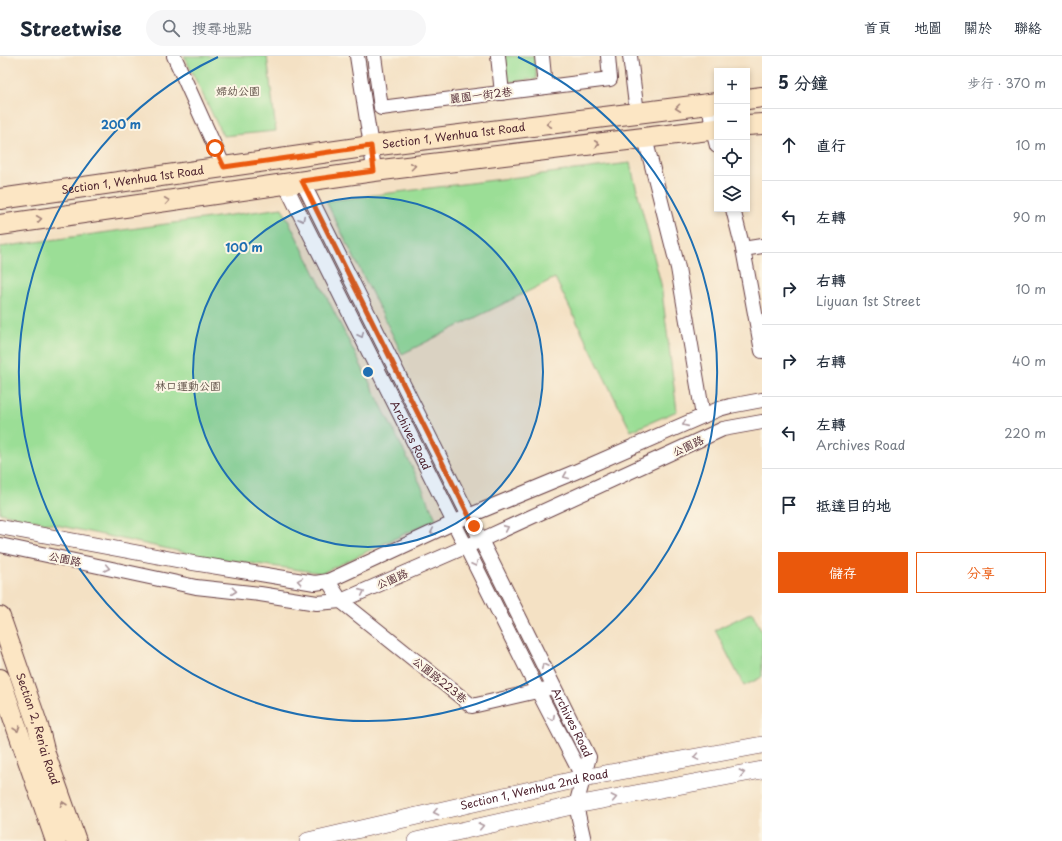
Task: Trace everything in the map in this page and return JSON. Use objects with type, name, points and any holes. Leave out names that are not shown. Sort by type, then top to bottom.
[{"type":"main road","points":[[750,99],[762,97]]},
{"type":"main road","name":"Section 1, Wenhua 1st Road","points":[[0,198],[371,146],[713,103]]},
{"type":"main road","points":[[750,126],[762,124]]},
{"type":"main road","points":[[0,225],[374,171],[645,138],[714,135]]},
{"type":"main road","name":"Section 2, Ren'ai Road","points":[[0,617],[76,841]]},
{"type":"main road","name":"Section 2, Ren'ai Road","points":[[0,679],[56,841]]},
{"type":"street","points":[[174,56],[224,167]]},
{"type":"street","points":[[357,56],[374,171]]},
{"type":"street","name":"麗園一街2巷","points":[[374,56],[381,108],[610,79],[608,56]]},
{"type":"street","points":[[498,56],[502,93]]},
{"type":"street","points":[[542,56],[545,87]]},
{"type":"street","points":[[630,56],[637,113]]},
{"type":"street","points":[[713,103],[714,114]]},
{"type":"street","points":[[645,138],[678,268],[703,416]]},
{"type":"street","name":"Archives Road","points":[[294,183],[469,515],[589,757],[583,778]]},
{"type":"street","name":"Archives Road","points":[[294,183],[454,522],[583,778]]},
{"type":"street","points":[[734,212],[743,249],[761,345]]},
{"type":"street","points":[[743,249],[762,246]]},
{"type":"street","name":"公園路","points":[[0,527],[197,564],[315,583],[328,581],[469,515],[575,472],[719,409],[762,400]]},
{"type":"street","points":[[719,409],[723,429]]},
{"type":"street","name":"公園路","points":[[0,545],[196,587],[260,594],[317,603],[341,601],[481,540],[723,429],[762,422]]},
{"type":"street","points":[[29,551],[32,533]]},
{"type":"street","points":[[196,587],[197,564]]},
{"type":"street","points":[[328,581],[341,601]]},
{"type":"street","name":"公園路223巷","points":[[341,601],[472,706],[554,686]]},
{"type":"street","name":"Section 1, Wenhua 2nd Road","points":[[308,841],[583,778],[762,745]]},
{"type":"street","points":[[416,841],[576,805],[762,770]]},
{"type":"street","points":[[583,778],[576,805],[584,841]]},
{"type":"green space","name":"婦幼公園","points":[[184,56],[267,56],[276,131],[223,136]]},
{"type":"green space","points":[[503,56],[534,56],[537,79],[506,82]]},
{"type":"green space","points":[[630,163],[661,284],[677,411],[631,431],[555,278],[402,354],[326,201]]},
{"type":"green space","name":"林口運動公園","points":[[282,208],[420,483],[436,519],[322,573],[206,557],[0,513],[0,247]]},
{"type":"green space","points":[[752,612],[762,632],[762,677],[744,686],[715,630]]},
{"type":"route","points":[[215,148],[224,167],[371,146],[374,171],[302,181],[474,526]]}]
